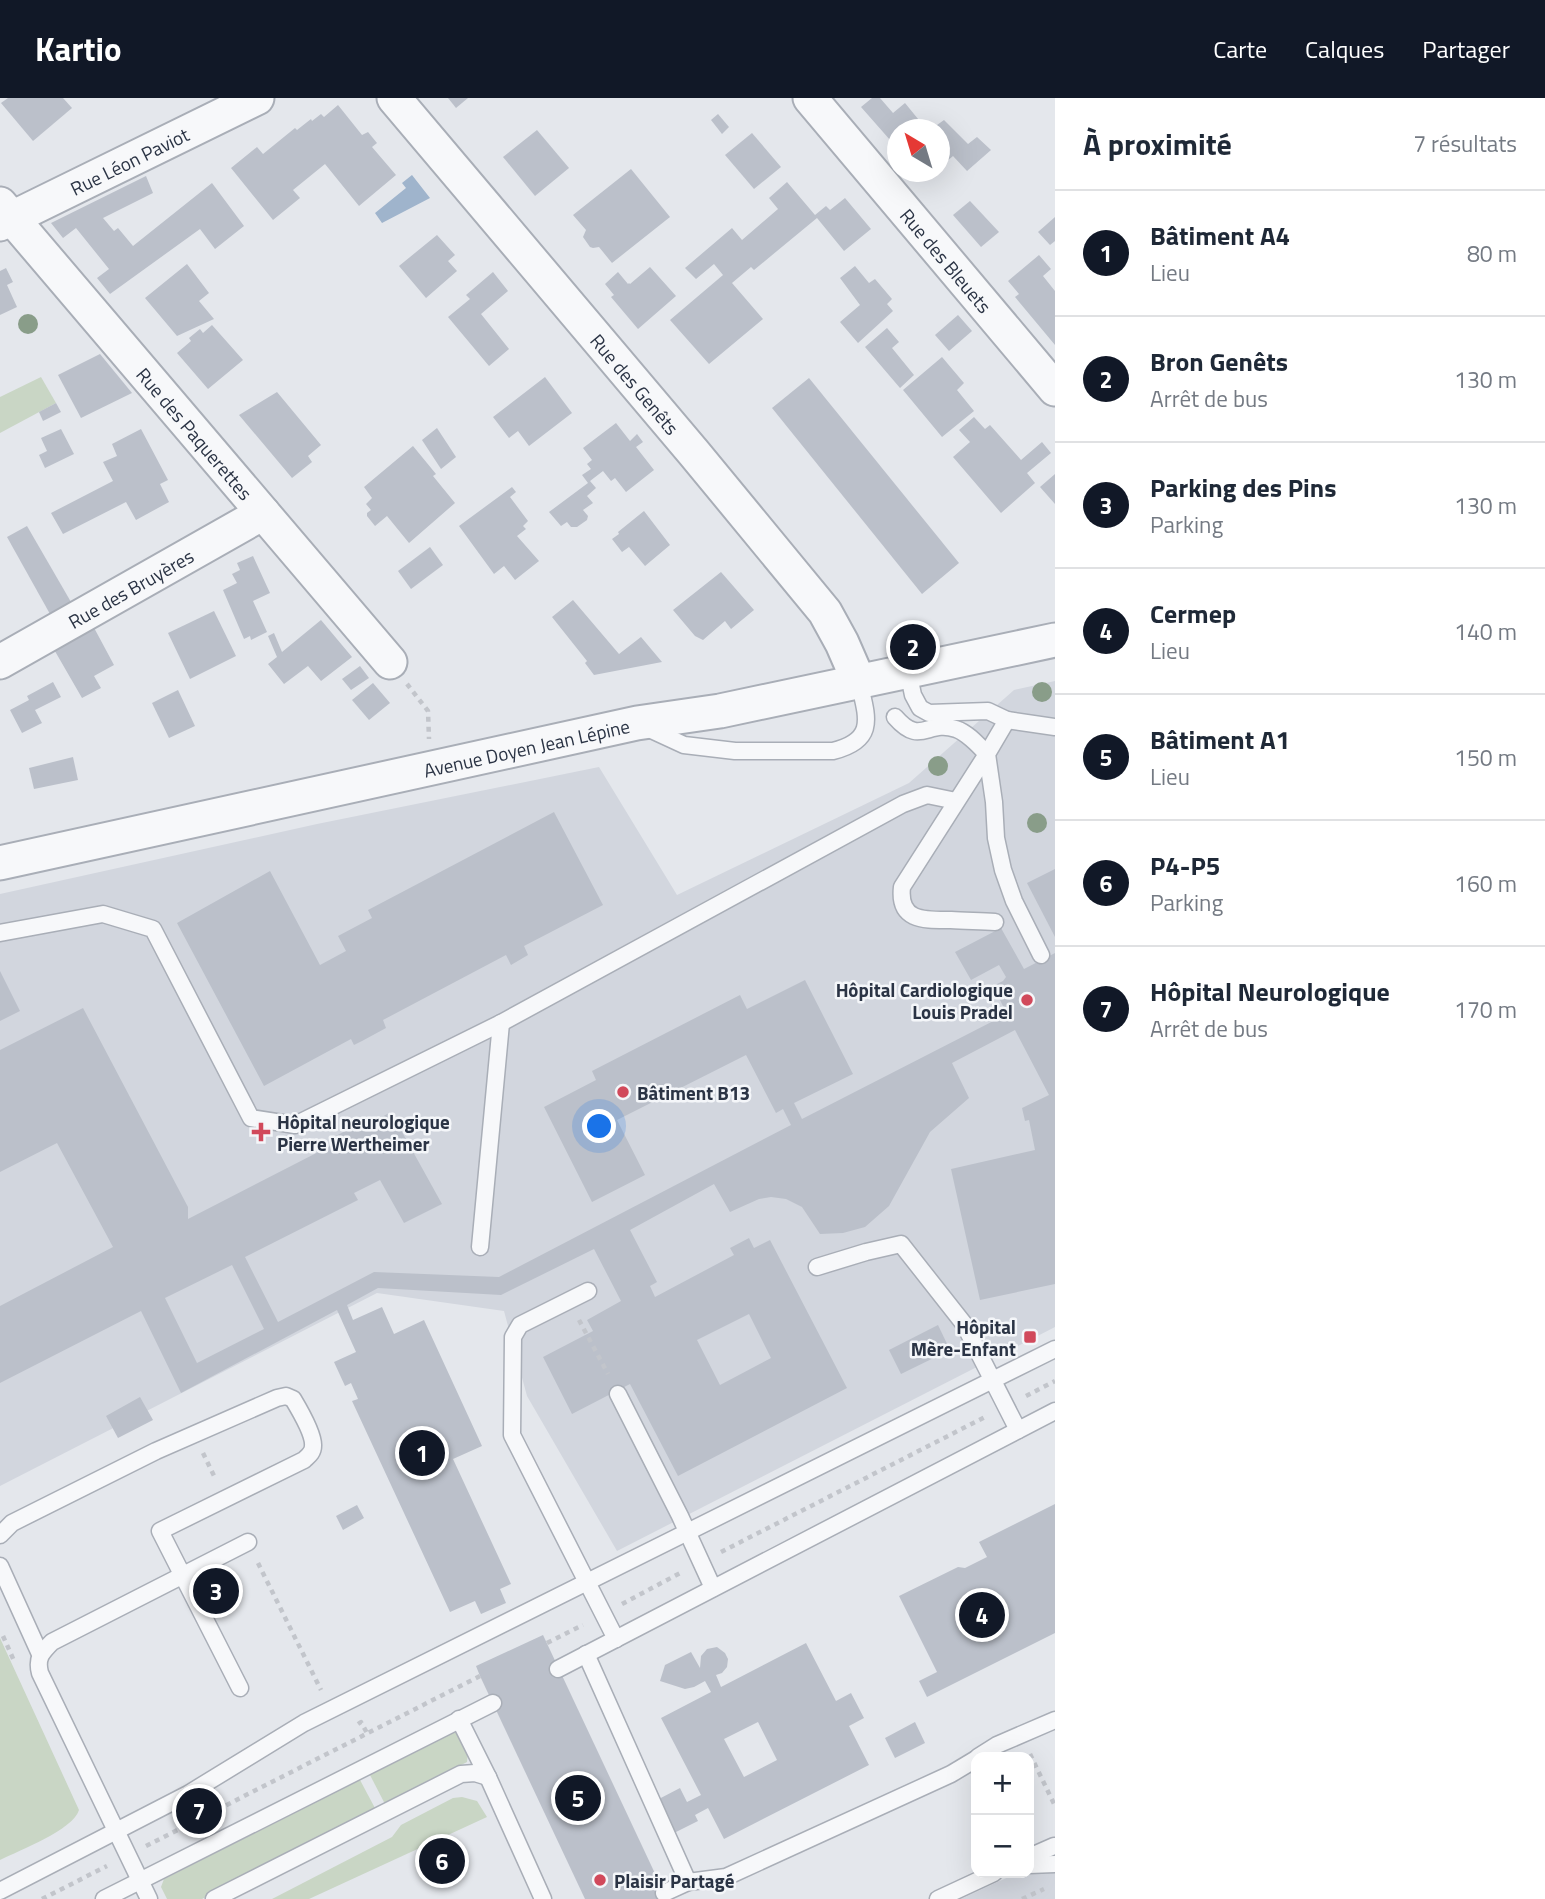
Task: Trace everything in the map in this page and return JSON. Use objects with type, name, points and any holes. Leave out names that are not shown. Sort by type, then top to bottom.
[{"type":"street","name":"Rue Léon Paviot","points":[[4,215],[257,98]]},
{"type":"street","name":"Rue des Genêts","points":[[394,98],[825,612],[859,682]]},
{"type":"street","name":"Rue des Bleuets","points":[[810,98],[1055,389]]},
{"type":"street","name":"Rue des Paquerettes","points":[[4,215],[390,662]]},
{"type":"street","name":"Rue des Bruyères","points":[[0,662],[263,513]]},
{"type":"street","name":"Avenue Doyen Jean Lépine","points":[[0,863],[637,723],[720,711],[1055,640]]},
{"type":"lane","points":[[908,671],[913,695],[920,708],[929,713],[988,711],[1007,720],[1055,727]]},
{"type":"lane","points":[[637,723],[684,744],[736,751],[833,751],[844,748],[861,737],[867,720],[859,682]]},
{"type":"lane","points":[[895,717],[913,732],[943,726],[957,729],[987,754],[996,838],[1003,870],[1014,901],[1041,955]]},
{"type":"lane","points":[[995,922],[916,918],[903,905],[901,896],[902,887],[1007,720]]},
{"type":"lane","points":[[0,933],[103,914],[153,929],[251,1118],[295,1125],[501,1023],[903,804],[927,795],[956,801]]},
{"type":"lane","points":[[480,1247],[501,1023]]},
{"type":"lane","points":[[817,1267],[901,1244],[964,1324],[1018,1430]]},
{"type":"lane","points":[[588,1291],[515,1330],[512,1435],[616,1639]]},
{"type":"lane","points":[[0,1891],[188,1794],[304,1723],[1055,1349]]},
{"type":"lane","points":[[618,1394],[713,1588]]},
{"type":"lane","points":[[0,1535],[12,1524],[180,1440],[277,1398],[286,1396],[293,1399],[312,1438],[311,1453],[304,1460],[160,1531],[240,1688]]},
{"type":"lane","points":[[558,1669],[1055,1411]]},
{"type":"lane","points":[[149,1899],[40,1672],[40,1654],[51,1642],[248,1542]]},
{"type":"lane","points":[[0,1566],[40,1654]]},
{"type":"lane","points":[[586,1654],[688,1882]]},
{"type":"lane","points":[[104,1899],[493,1703]]},
{"type":"lane","points":[[459,1719],[543,1899]]},
{"type":"lane","points":[[987,1752],[1055,1720]]},
{"type":"lane","points":[[664,1893],[688,1882],[726,1877],[951,1774],[971,1762]]},
{"type":"lane","points":[[214,1899],[461,1774],[475,1773],[488,1777]]},
{"type":"lane","points":[[1034,1855],[1054,1846]]},
{"type":"lane","points":[[1034,1865],[1055,1864]]},
{"type":"lane","points":[[938,1899],[984,1878]]},
{"type":"path","points":[[428,711],[430,749]]},
{"type":"path","points":[[569,1300],[618,1394]]},
{"type":"path","points":[[547,1643],[1055,1381]]},
{"type":"path","points":[[42,1899],[480,1676]]},
{"type":"path","points":[[357,1725],[362,1722],[367,1733]]},
{"type":"path","points":[[1021,1735],[1055,1806]]},
{"type":"path","points":[[1022,1899],[1055,1884]]},
{"type":"shaded area","points":[[1055,681],[1055,1327],[617,1551],[527,1396],[504,1311],[377,1293],[0,1486],[0,894],[317,824],[599,767],[677,895],[909,783],[1014,690]]},
{"type":"shaded area","points":[[1055,1855],[1055,1899],[961,1899],[1006,1878],[1034,1878],[1034,1865]]},
{"type":"green space","points":[[41,377],[56,403],[0,433],[0,397]]},
{"type":"green space","points":[[0,1638],[79,1810],[67,1825],[57,1832],[0,1860]]},
{"type":"green space","points":[[451,1732],[457,1733],[468,1752],[467,1762],[385,1804],[370,1775]]},
{"type":"green space","points":[[360,1780],[376,1810],[202,1899],[167,1899],[161,1887],[164,1879]]},
{"type":"green space","points":[[462,1797],[477,1801],[487,1817],[309,1899],[272,1899],[392,1837],[401,1825],[453,1798]]},
{"type":"water","points":[[412,175],[430,198],[382,223],[375,213],[406,188],[402,183]]},
{"type":"building","points":[[8,98],[63,98],[72,108],[33,141],[1,103]]},
{"type":"building","points":[[448,98],[468,98],[456,108]]},
{"type":"building","points":[[872,98],[880,98],[893,113],[905,103],[918,119],[887,119],[887,137],[861,107]]},
{"type":"building","points":[[338,105],[362,135],[368,132],[377,143],[372,147],[396,175],[359,206],[325,164],[293,190],[300,198],[273,220],[231,168],[257,147],[263,154],[295,128],[297,130],[321,114],[324,117]]},
{"type":"building","points":[[718,114],[729,127],[722,134],[711,120]]},
{"type":"building","points":[[950,126],[968,144],[977,137],[991,150],[967,171],[953,156],[950,159]]},
{"type":"building","points":[[537,130],[569,168],[535,196],[503,157]]},
{"type":"building","points":[[752,133],[781,167],[754,189],[725,155]]},
{"type":"building","points":[[631,169],[670,217],[612,263],[599,247],[590,247],[583,237],[586,230],[573,215]]},
{"type":"building","points":[[146,176],[153,193],[103,218],[114,231],[118,228],[133,246],[212,183],[244,226],[215,249],[200,229],[110,294],[97,278],[109,269],[76,228],[63,238],[51,223]]},
{"type":"building","points":[[787,182],[815,215],[826,206],[830,210],[845,198],[871,229],[844,251],[817,218],[754,270],[751,267],[732,283],[763,319],[709,364],[670,320],[723,275],[714,264],[696,279],[685,268],[732,228],[742,240],[778,209],[769,198]]},
{"type":"building","points":[[970,201],[999,232],[981,247],[953,215]]},
{"type":"building","points":[[1055,217],[1055,241],[1050,245],[1038,232]]},
{"type":"building","points":[[437,235],[455,255],[448,261],[457,271],[426,298],[399,266]]},
{"type":"building","points":[[1039,255],[1051,269],[1043,276],[1055,291],[1055,345],[1015,297],[1019,294],[1008,281]]},
{"type":"building","points":[[187,264],[209,293],[199,301],[214,319],[177,336],[145,298]]},
{"type":"building","points":[[855,266],[869,283],[875,279],[892,299],[887,304],[893,311],[858,343],[840,322],[860,305],[840,278]]},
{"type":"building","points":[[650,267],[676,296],[638,329],[611,297],[614,295],[605,284],[618,272],[630,284]]},
{"type":"building","points":[[6,268],[13,282],[7,285],[17,307],[0,315],[0,271]]},
{"type":"building","points":[[493,272],[508,291],[481,314],[509,349],[489,366],[448,317],[470,299],[466,295]]},
{"type":"building","points":[[958,315],[972,331],[949,351],[935,335]]},
{"type":"building","points":[[212,325],[243,360],[208,389],[177,353],[200,329],[203,333]]},
{"type":"building","points":[[887,328],[899,342],[892,348],[914,375],[900,388],[865,347]]},
{"type":"building","points":[[100,354],[132,393],[81,418],[58,375]]},
{"type":"building","points":[[942,357],[964,383],[957,390],[974,411],[942,437],[903,390]]},
{"type":"building","points":[[545,377],[572,413],[529,446],[518,431],[509,438],[493,417]]},
{"type":"building","points":[[809,378],[959,563],[922,594],[772,408]]},
{"type":"building","points":[[277,392],[321,445],[308,456],[312,462],[292,478],[239,415]]},
{"type":"building","points":[[56,403],[61,412],[43,421],[39,412]]},
{"type":"building","points":[[974,417],[985,429],[990,425],[1021,460],[1042,442],[1051,453],[1027,473],[1035,483],[1001,513],[953,457],[970,442],[959,430]]},
{"type":"building","points":[[616,423],[630,441],[637,434],[643,442],[636,447],[654,470],[626,492],[615,478],[611,481],[603,471],[590,481],[596,488],[587,496],[593,503],[583,510],[588,516],[587,520],[577,527],[571,527],[567,522],[561,526],[549,512],[588,483],[582,475],[591,469],[587,464],[592,460],[583,448]]},
{"type":"building","points":[[437,428],[456,457],[441,469],[422,440]]},
{"type":"building","points":[[61,429],[74,454],[45,468],[39,455],[47,451],[41,438]]},
{"type":"building","points":[[141,429],[168,480],[160,484],[169,502],[136,520],[126,502],[63,534],[51,513],[113,481],[103,462],[117,456],[112,444]]},
{"type":"building","points":[[413,446],[455,503],[409,543],[387,516],[375,526],[367,516],[371,510],[366,504],[372,498],[364,487]]},
{"type":"building","points":[[1055,474],[1055,504],[1040,487]]},
{"type":"building","points":[[512,487],[516,492],[510,497],[528,521],[523,526],[526,529],[517,536],[539,561],[515,580],[504,566],[494,574],[459,526]]},
{"type":"building","points":[[644,511],[670,545],[645,566],[629,547],[622,552],[612,539]]},
{"type":"building","points":[[27,526],[71,602],[50,614],[7,537]]},
{"type":"building","points":[[430,547],[443,565],[411,589],[398,571]]},
{"type":"building","points":[[253,556],[270,593],[253,601],[267,632],[251,640],[250,636],[244,639],[223,590],[237,583],[232,574],[240,570],[237,563]]},
{"type":"building","points":[[721,572],[754,610],[731,629],[725,621],[703,640],[695,636],[673,610]]},
{"type":"building","points":[[573,600],[619,654],[641,637],[662,662],[594,675],[585,663],[587,661],[552,617]]},
{"type":"building","points":[[214,611],[236,656],[190,679],[168,633]]},
{"type":"building","points":[[321,620],[352,657],[321,681],[308,666],[284,684],[268,664],[277,657],[268,636],[274,633],[282,652]]},
{"type":"building","points":[[92,624],[114,665],[94,676],[101,688],[82,698],[52,646]]},
{"type":"building","points":[[360,666],[369,678],[351,690],[342,679]]},
{"type":"building","points":[[53,682],[61,697],[35,710],[42,723],[22,733],[10,710],[29,700],[27,696]]},
{"type":"building","points":[[373,683],[390,703],[369,720],[352,700]]},
{"type":"building","points":[[178,690],[195,726],[169,738],[152,703]]},
{"type":"building","points":[[73,757],[78,780],[34,789],[29,768]]},
{"type":"building","points":[[554,812],[603,905],[524,946],[528,955],[511,965],[506,955],[383,1020],[386,1028],[362,1041],[354,1045],[351,1039],[264,1086],[177,923],[270,871],[320,965],[346,951],[338,936],[372,918],[368,910]]},
{"type":"building","points":[[1055,869],[1055,937],[1027,883]]},
{"type":"building","points":[[1001,928],[1024,969],[1055,953],[1055,1284],[980,1300],[951,1169],[1035,1150],[1029,1120],[1025,1121],[1022,1108],[1049,1095],[1015,1030],[952,1063],[969,1098],[930,1132],[889,1206],[865,1227],[843,1233],[820,1234],[802,1207],[786,1199],[771,1197],[759,1199],[730,1212],[714,1184],[630,1230],[657,1282],[650,1286],[655,1297],[734,1255],[730,1248],[749,1238],[754,1248],[770,1240],[847,1388],[678,1476],[630,1384],[572,1414],[543,1357],[593,1331],[587,1320],[621,1301],[594,1249],[501,1295],[378,1288],[347,1305],[353,1320],[382,1307],[394,1334],[424,1320],[482,1446],[453,1459],[511,1584],[500,1589],[506,1603],[481,1614],[475,1601],[450,1612],[352,1401],[358,1399],[351,1383],[345,1386],[334,1362],[356,1352],[337,1310],[181,1393],[141,1311],[0,1383],[0,1306],[113,1247],[57,1143],[0,1172],[0,1050],[83,1008],[188,1207],[188,1219],[332,1145],[330,1139],[351,1128],[354,1132],[391,1112],[442,1204],[404,1223],[380,1180],[354,1193],[358,1200],[245,1257],[278,1322],[374,1272],[499,1277],[791,1125],[783,1109],[776,1113],[746,1055],[617,1120],[645,1175],[592,1202],[544,1107],[596,1080],[592,1071],[740,995],[747,1009],[805,980],[853,1074],[794,1103],[802,1119],[1007,1014],[993,986],[1006,977],[999,965],[971,980],[955,952]],"holes":[[[232,1265],[264,1329],[197,1363],[165,1298]],[[749,1314],[771,1358],[720,1385],[697,1340]]]},
{"type":"building","points":[[0,971],[20,1011],[0,1021]]},
{"type":"building","points":[[938,1325],[950,1350],[901,1374],[889,1350]]},
{"type":"building","points":[[140,1397],[153,1420],[118,1438],[106,1416]]},
{"type":"building","points":[[1055,1504],[1055,1633],[927,1697],[919,1681],[937,1672],[899,1596],[958,1567],[965,1568],[987,1557],[979,1542]]},
{"type":"building","points":[[357,1505],[364,1518],[343,1530],[336,1516]]},
{"type":"building","points":[[543,1635],[667,1899],[585,1899],[480,1676],[476,1666]]},
{"type":"building","points":[[806,1643],[836,1701],[851,1693],[864,1718],[849,1726],[869,1765],[724,1839],[708,1808],[695,1815],[698,1821],[672,1834],[655,1801],[680,1788],[687,1802],[701,1795],[661,1718],[711,1692],[705,1681],[685,1689],[660,1681],[665,1665],[691,1652],[700,1668],[701,1656],[707,1649],[717,1647],[728,1659],[727,1667],[716,1675],[721,1687]],"holes":[[[758,1722],[777,1760],[744,1777],[724,1739]]]},
{"type":"building","points":[[915,1722],[925,1743],[895,1758],[885,1738]]},
{"type":"place","name":"Bron Genêts","points":[[913,647]]},
{"type":"place","name":"Hôpital Cardiologique Louis Pradel","points":[[1027,1000]]},
{"type":"place","name":"Bâtiment B13","points":[[623,1092]]},
{"type":"place","name":"Hôpital neurologique Pierre Wertheimer","points":[[261,1132]]},
{"type":"place","name":"Hôpital Mère-Enfant","points":[[1030,1337]]},
{"type":"place","name":"Bâtiment A4","points":[[422,1453]]},
{"type":"place","name":"Parking des Pins","points":[[216,1591]]},
{"type":"place","name":"Cermep","points":[[982,1615]]},
{"type":"place","name":"Bâtiment A1","points":[[578,1798]]},
{"type":"place","name":"Hôpital Neurologique","points":[[199,1811]]},
{"type":"place","name":"P4-P5","points":[[442,1861]]},
{"type":"place","name":"Plaisir Partagé","points":[[600,1880]]}]
